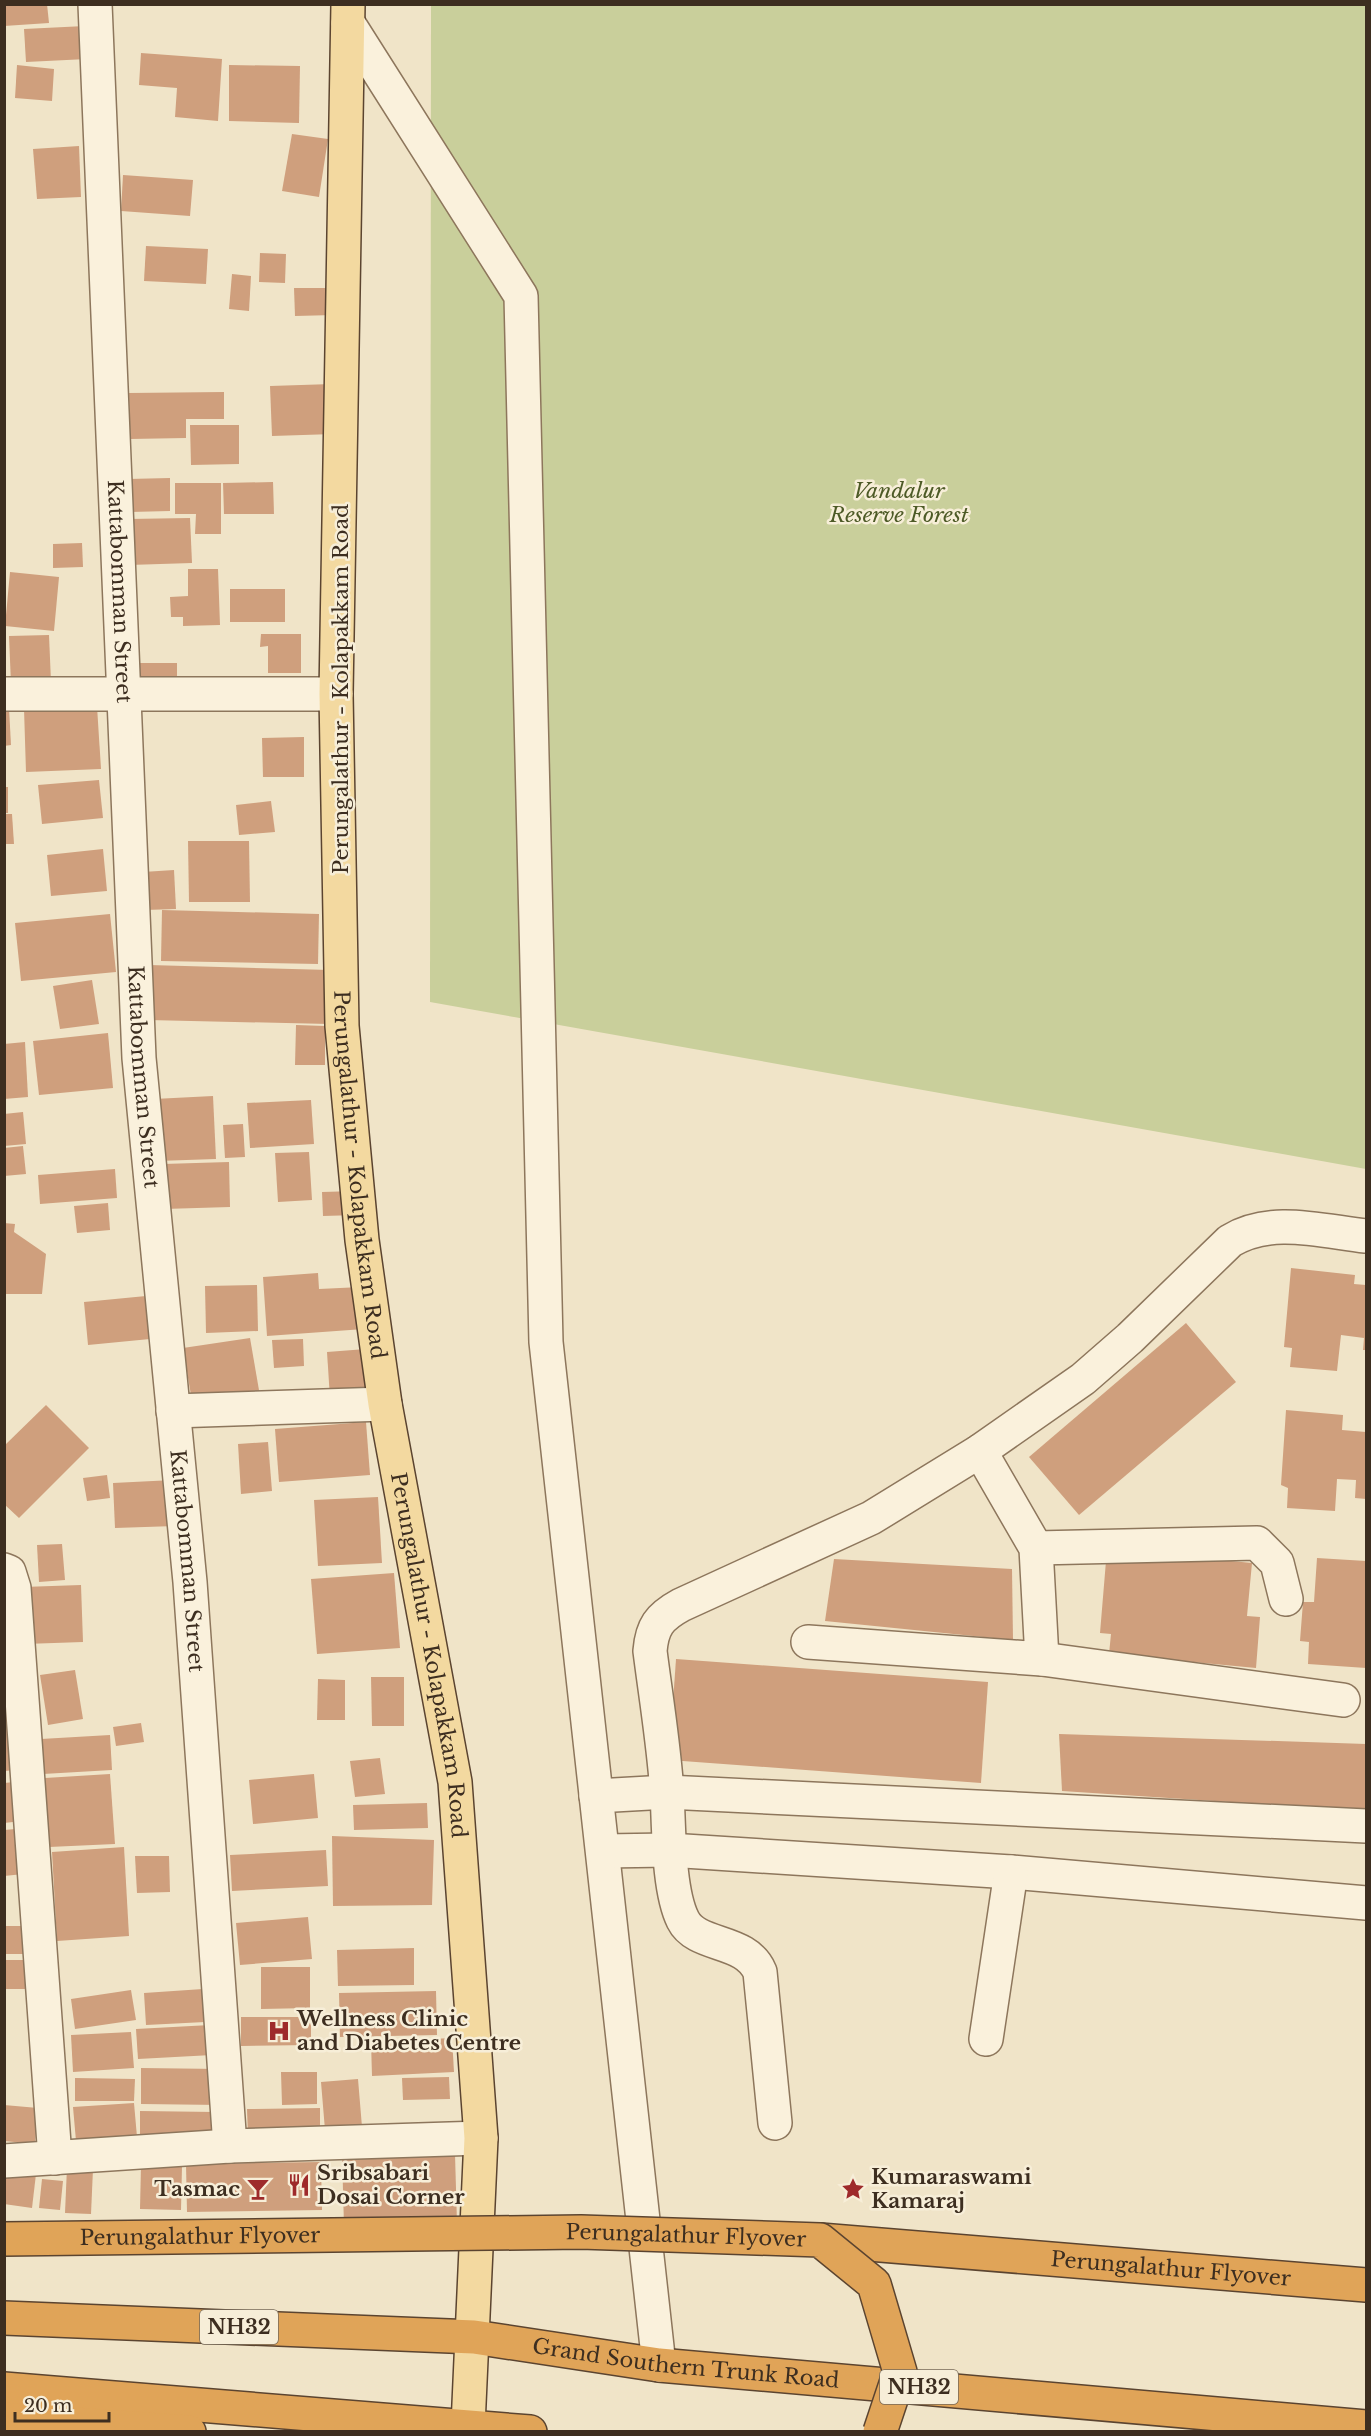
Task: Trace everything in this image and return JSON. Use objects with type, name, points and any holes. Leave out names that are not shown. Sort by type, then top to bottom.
[{"type":"highway","name":"Perungalathur Flyover","points":[[4,2239],[581,2232],[820,2240],[1366,2285]]},
{"type":"highway","points":[[820,2240],[874,2284],[900,2372],[880,2432]]},
{"type":"highway","name":"Grand Southern Trunk Road","points":[[4,2318],[474,2337],[659,2365],[1366,2427]]},
{"type":"highway","points":[[4,2389],[530,2432]]},
{"type":"highway","points":[[4,2419],[189,2432]]},
{"type":"main road","name":"Perungalathur - Kolapakkam Road","points":[[348,14],[336,694],[342,1026],[362,1240],[385,1404],[455,1782],[481,2138],[474,2337],[468,2426]]},
{"type":"street","name":"Kattabomman Street","points":[[95,4],[139,1058],[190,1582],[230,2146]]},
{"type":"street","points":[[348,14],[521,296],[546,1342],[659,2365]]},
{"type":"street","points":[[4,694],[336,694]]},
{"type":"street","points":[[775,2123],[760,1972],[752,1957],[746,1953],[688,1928],[680,1909],[669,1850],[667,1792],[650,1652],[651,1636],[658,1620],[681,1605],[871,1518],[980,1451],[1083,1379],[1130,1338],[1230,1241],[1246,1231],[1269,1226],[1366,1236]]},
{"type":"street","points":[[173,1411],[385,1404]]},
{"type":"street","points":[[980,1451],[1036,1548],[1042,1659]]},
{"type":"street","points":[[1036,1548],[1257,1543],[1277,1563],[1286,1599]]},
{"type":"street","points":[[4,1570],[12,1579],[14,1588],[55,2158]]},
{"type":"street","points":[[808,1642],[1042,1659],[1343,1700]]},
{"type":"street","points":[[596,1796],[667,1792],[1366,1826]]},
{"type":"street","points":[[603,1851],[669,1850],[1011,1872],[1366,1903]]},
{"type":"street","points":[[986,2039],[1011,1872]]},
{"type":"street","points":[[4,2161],[230,2146],[481,2138]]},
{"type":"street","points":[[4,2403],[47,2394]]},
{"type":"green space","name":"Vandalur Reserve Forest","points":[[431,5],[1366,5],[1366,1169],[430,1002]]},
{"type":"building","points":[[4,4],[47,4],[49,23],[4,26]]},
{"type":"building","points":[[85,26],[87,59],[26,62],[24,29]]},
{"type":"building","points":[[141,53],[222,59],[218,121],[175,117],[177,88],[139,85]]},
{"type":"building","points":[[17,65],[54,69],[52,101],[15,98]]},
{"type":"building","points":[[229,65],[300,66],[299,123],[229,121]]},
{"type":"building","points":[[292,134],[328,139],[319,197],[282,191]]},
{"type":"building","points":[[79,146],[81,197],[37,199],[33,149]]},
{"type":"building","points":[[123,175],[193,180],[190,216],[121,211]]},
{"type":"building","points":[[146,246],[208,249],[206,284],[144,281]]},
{"type":"building","points":[[260,253],[286,254],[285,283],[259,282]]},
{"type":"building","points":[[232,274],[251,276],[249,311],[229,309]]},
{"type":"building","points":[[294,288],[333,288],[334,315],[295,316]]},
{"type":"building","points":[[332,384],[334,434],[272,436],[270,386]]},
{"type":"building","points":[[224,392],[224,419],[186,419],[186,438],[130,439],[129,393]]},
{"type":"building","points":[[190,425],[239,425],[239,464],[191,465]]},
{"type":"building","points":[[170,478],[170,511],[130,512],[128,479]]},
{"type":"building","points":[[273,482],[274,514],[224,514],[223,483]]},
{"type":"building","points":[[175,483],[221,483],[221,534],[195,534],[196,514],[175,514]]},
{"type":"building","points":[[190,518],[192,563],[129,565],[128,519]]},
{"type":"building","points":[[82,543],[83,567],[53,568],[53,544]]},
{"type":"building","points":[[188,569],[218,569],[220,625],[183,626],[183,617],[171,617],[170,597],[188,596]]},
{"type":"building","points":[[10,572],[59,577],[54,631],[5,626]]},
{"type":"building","points":[[230,589],[285,589],[285,622],[230,622]]},
{"type":"building","points":[[261,634],[301,634],[301,673],[268,673],[268,646],[260,647]]},
{"type":"building","points":[[49,635],[51,682],[11,684],[9,636]]},
{"type":"building","points":[[127,663],[177,663],[177,688],[127,688]]},
{"type":"building","points":[[97,706],[101,769],[26,772],[24,709]]},
{"type":"building","points":[[4,708],[9,708],[11,745],[4,746]]},
{"type":"building","points":[[304,737],[304,777],[263,777],[262,738]]},
{"type":"building","points":[[99,780],[103,818],[42,824],[38,785]]},
{"type":"building","points":[[4,787],[8,787],[8,813],[4,813]]},
{"type":"building","points":[[271,801],[275,832],[239,835],[236,805]]},
{"type":"building","points":[[4,814],[12,814],[14,844],[4,844]]},
{"type":"building","points":[[188,841],[249,841],[250,902],[189,902]]},
{"type":"building","points":[[103,849],[107,891],[51,896],[47,855]]},
{"type":"building","points":[[174,870],[176,909],[145,910],[143,872]]},
{"type":"building","points":[[162,910],[319,914],[318,964],[161,961]]},
{"type":"building","points":[[110,914],[116,972],[21,981],[15,923]]},
{"type":"building","points":[[149,965],[330,970],[329,1024],[148,1020]]},
{"type":"building","points":[[92,980],[99,1024],[60,1029],[53,986]]},
{"type":"building","points":[[296,1025],[325,1026],[325,1065],[295,1065]]},
{"type":"building","points":[[108,1033],[113,1088],[39,1095],[33,1041]]},
{"type":"building","points":[[25,1042],[28,1097],[4,1099],[4,1044]]},
{"type":"building","points":[[213,1096],[216,1159],[157,1161],[154,1099]]},
{"type":"building","points":[[311,1100],[314,1144],[250,1148],[247,1103]]},
{"type":"building","points":[[23,1112],[26,1144],[4,1146],[4,1114]]},
{"type":"building","points":[[243,1124],[245,1157],[225,1158],[223,1125]]},
{"type":"building","points":[[23,1146],[26,1174],[4,1176],[4,1148]]},
{"type":"building","points":[[309,1152],[312,1200],[278,1202],[275,1153]]},
{"type":"building","points":[[229,1162],[230,1207],[164,1209],[163,1164]]},
{"type":"building","points":[[115,1169],[117,1198],[40,1204],[38,1175]]},
{"type":"building","points":[[356,1191],[357,1215],[323,1216],[322,1192]]},
{"type":"building","points":[[108,1203],[110,1230],[77,1233],[74,1206]]},
{"type":"building","points":[[4,1223],[15,1224],[14,1232],[46,1254],[42,1294],[4,1294]]},
{"type":"building","points":[[1291,1268],[1355,1275],[1354,1284],[1366,1285],[1366,1350],[1363,1350],[1364,1338],[1341,1335],[1337,1371],[1290,1367],[1292,1348],[1284,1347]]},
{"type":"building","points":[[318,1273],[319,1289],[361,1287],[364,1329],[267,1336],[263,1277]]},
{"type":"building","points":[[257,1285],[258,1331],[206,1333],[205,1286]]},
{"type":"building","points":[[146,1296],[150,1339],[88,1345],[84,1302]]},
{"type":"building","points":[[1186,1323],[1236,1382],[1079,1515],[1029,1457]]},
{"type":"building","points":[[250,1338],[260,1396],[193,1407],[183,1348]]},
{"type":"building","points":[[303,1339],[304,1366],[274,1368],[272,1340]]},
{"type":"building","points":[[366,1349],[369,1395],[330,1398],[327,1352]]},
{"type":"building","points":[[46,1405],[89,1448],[19,1518],[4,1504],[4,1446]]},
{"type":"building","points":[[1286,1410],[1343,1415],[1342,1430],[1366,1432],[1366,1499],[1355,1498],[1356,1480],[1337,1479],[1335,1511],[1287,1508],[1288,1488],[1281,1485]]},
{"type":"building","points":[[366,1422],[370,1475],[279,1482],[275,1429]]},
{"type":"building","points":[[268,1442],[272,1491],[241,1494],[238,1444]]},
{"type":"building","points":[[107,1475],[110,1498],[87,1501],[83,1478]]},
{"type":"building","points":[[173,1480],[175,1526],[115,1528],[113,1483]]},
{"type":"building","points":[[378,1497],[382,1563],[318,1566],[314,1500]]},
{"type":"building","points":[[62,1544],[65,1580],[39,1582],[37,1545]]},
{"type":"building","points":[[1107,1549],[1252,1563],[1247,1616],[1260,1617],[1256,1668],[1109,1654],[1111,1634],[1100,1633]]},
{"type":"building","points":[[1317,1558],[1366,1561],[1366,1668],[1308,1664],[1309,1642],[1300,1641],[1303,1602],[1314,1602]]},
{"type":"building","points":[[834,1559],[1012,1569],[1013,1640],[825,1621]]},
{"type":"building","points":[[394,1573],[400,1648],[317,1654],[311,1579]]},
{"type":"building","points":[[81,1585],[83,1642],[25,1644],[23,1587]]},
{"type":"building","points":[[676,1659],[988,1682],[981,1783],[669,1760]]},
{"type":"building","points":[[75,1670],[83,1719],[48,1725],[40,1675]]},
{"type":"building","points":[[371,1677],[404,1677],[404,1726],[372,1726]]},
{"type":"building","points":[[318,1679],[345,1680],[345,1720],[317,1720]]},
{"type":"building","points":[[141,1723],[144,1742],[116,1746],[113,1727]]},
{"type":"building","points":[[13,1727],[17,1770],[4,1771],[4,1728]]},
{"type":"building","points":[[1059,1734],[1366,1744],[1366,1811],[1062,1791]]},
{"type":"building","points":[[110,1735],[112,1770],[43,1774],[41,1739]]},
{"type":"building","points":[[380,1758],[385,1794],[355,1797],[350,1761]]},
{"type":"building","points":[[110,1774],[115,1844],[49,1847],[45,1778]]},
{"type":"building","points":[[314,1774],[318,1818],[253,1824],[249,1780]]},
{"type":"building","points":[[25,1781],[31,1820],[4,1823],[4,1783]]},
{"type":"building","points":[[427,1803],[428,1828],[354,1830],[353,1805]]},
{"type":"building","points":[[27,1828],[33,1873],[4,1876],[4,1830]]},
{"type":"building","points":[[332,1836],[434,1840],[432,1905],[333,1906]]},
{"type":"building","points":[[124,1847],[129,1936],[57,1941],[52,1852]]},
{"type":"building","points":[[326,1850],[328,1886],[232,1891],[230,1855]]},
{"type":"building","points":[[135,1856],[169,1856],[170,1892],[137,1893]]},
{"type":"building","points":[[308,1917],[312,1959],[240,1965],[236,1923]]},
{"type":"building","points":[[4,1926],[33,1926],[33,1954],[4,1954]]},
{"type":"building","points":[[414,1948],[414,1985],[338,1986],[337,1950]]},
{"type":"building","points":[[4,1960],[27,1960],[27,1989],[4,1989]]},
{"type":"building","points":[[261,1967],[310,1967],[310,2008],[261,2009]]},
{"type":"building","points":[[203,1989],[205,2022],[146,2025],[144,1993]]},
{"type":"building","points":[[131,1990],[136,2020],[75,2029],[71,1999]]},
{"type":"building","points":[[436,1991],[437,2035],[340,2037],[339,1993]]},
{"type":"building","points":[[241,2017],[311,2017],[311,2045],[241,2046]]},
{"type":"building","points":[[210,2025],[212,2055],[138,2059],[136,2029]]},
{"type":"building","points":[[131,2032],[134,2068],[73,2072],[71,2035]]},
{"type":"building","points":[[452,2038],[454,2072],[372,2076],[371,2042]]},
{"type":"building","points":[[141,2068],[221,2069],[221,2105],[141,2104]]},
{"type":"building","points":[[281,2072],[317,2072],[317,2104],[282,2105]]},
{"type":"building","points":[[449,2077],[450,2099],[403,2100],[402,2078]]},
{"type":"building","points":[[75,2078],[135,2079],[134,2101],[75,2101]]},
{"type":"building","points":[[358,2079],[362,2127],[325,2130],[321,2082]]},
{"type":"building","points":[[134,2103],[137,2137],[76,2141],[73,2107]]},
{"type":"building","points":[[4,2105],[38,2108],[35,2144],[4,2141]]},
{"type":"building","points":[[320,2108],[320,2135],[248,2137],[247,2109]]},
{"type":"building","points":[[140,2111],[215,2112],[215,2140],[140,2139]]},
{"type":"building","points":[[455,2154],[457,2224],[344,2226],[342,2155]]},
{"type":"building","points":[[321,2162],[322,2210],[187,2212],[186,2164]]},
{"type":"building","points":[[141,2165],[182,2166],[181,2210],[140,2209]]},
{"type":"building","points":[[67,2167],[93,2169],[91,2214],[65,2213]]},
{"type":"building","points":[[36,2174],[32,2208],[4,2204],[4,2176]]},
{"type":"building","points":[[42,2179],[63,2181],[60,2210],[39,2208]]},
{"type":"place","name":"Wellness Clinic and Diabetes Centre","points":[[279,2031]]},
{"type":"place","name":"Sribsabari Dosai Corner","points":[[299,2185]]},
{"type":"place","name":"Tasmac","points":[[258,2189]]},
{"type":"place","name":"Kumaraswami Kamaraj","points":[[853,2189]]}]
